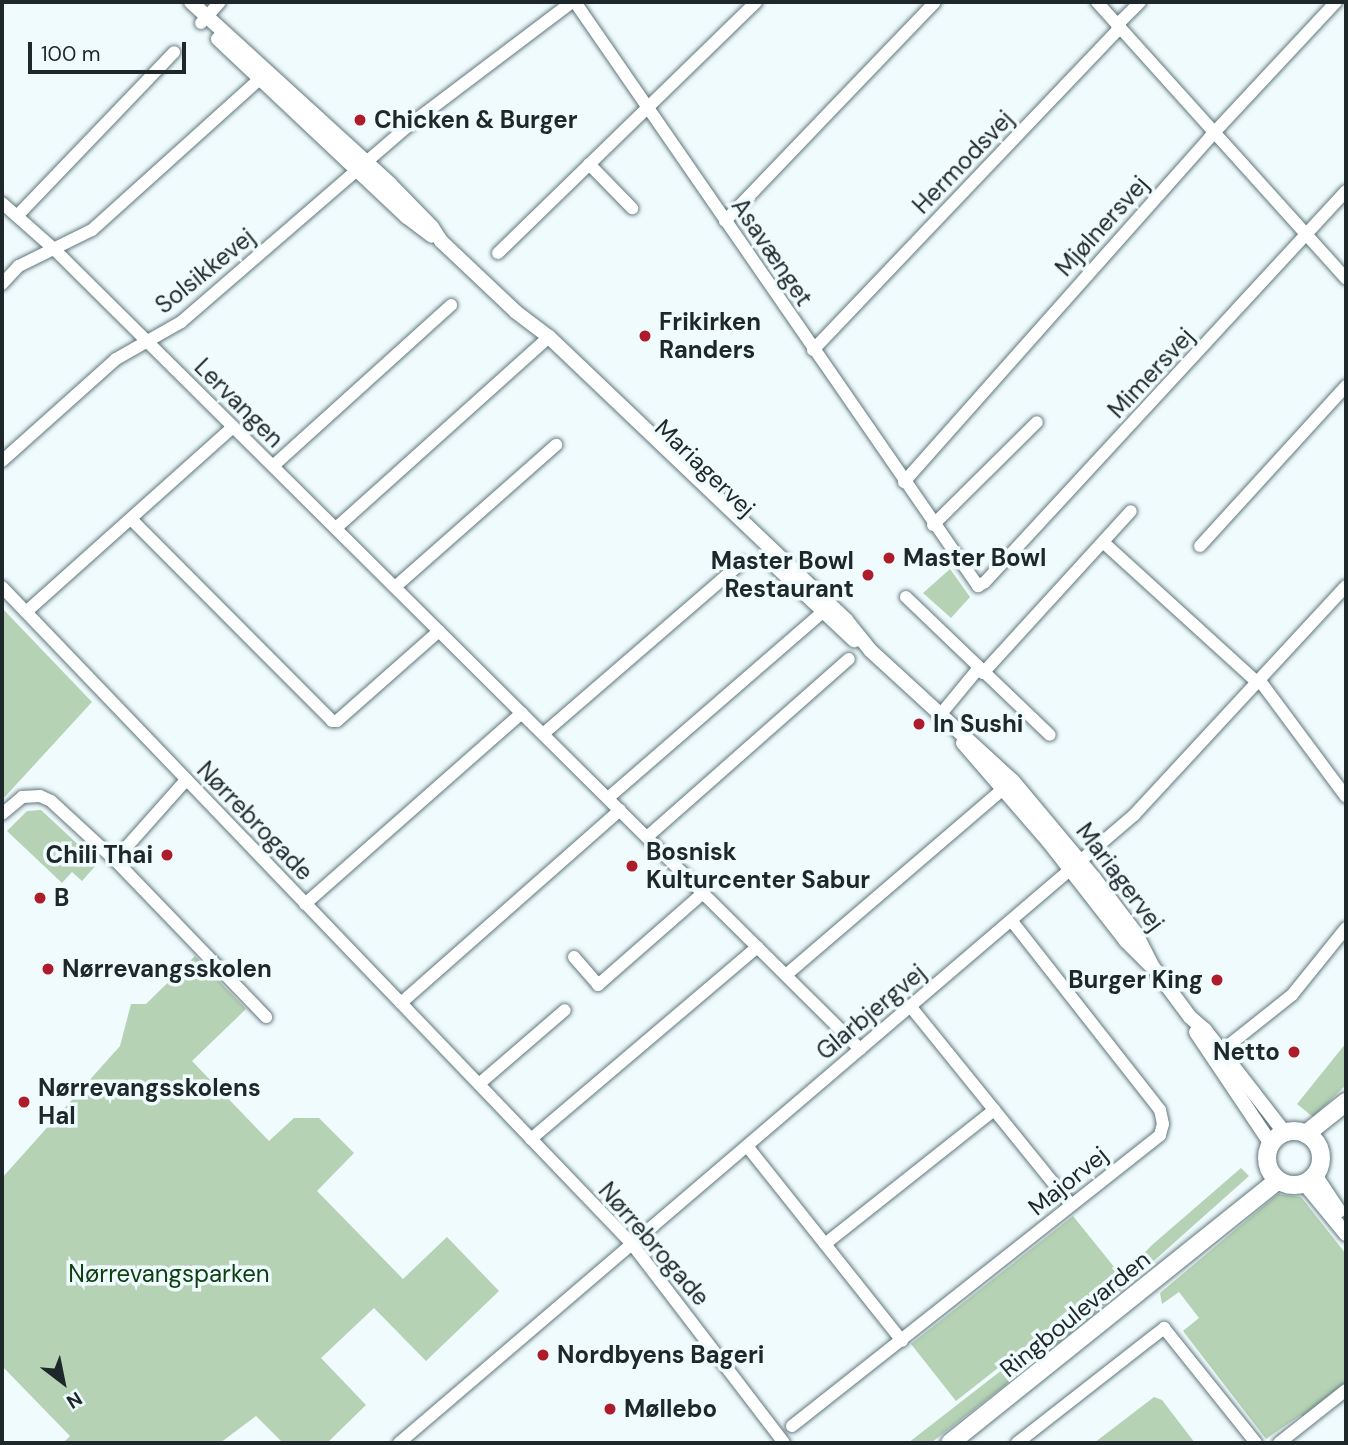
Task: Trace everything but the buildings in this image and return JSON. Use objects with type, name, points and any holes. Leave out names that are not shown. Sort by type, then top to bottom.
[{"type":"main road","points":[[1311,1139],[1346,1102]]},
{"type":"main road","points":[[1311,1139],[1321,1162],[1310,1179],[1288,1185],[1274,1176],[1267,1156],[1278,1138],[1311,1139],[1346,1110]]},
{"type":"main road","name":"Ringboulevarden","points":[[950,1443],[1130,1302],[1227,1220],[1274,1176]]},
{"type":"street","name":"Mariagervej","points":[[179,2],[204,19],[361,166],[415,208],[441,241],[954,730],[1008,785],[1076,865],[1126,940],[1153,967],[1278,1138]]},
{"type":"street","name":"Mariagervej","points":[[191,2],[204,19]]},
{"type":"street","points":[[204,19],[220,2]]},
{"type":"street","name":"Asavænget","points":[[574,2],[972,583],[978,586],[985,582]]},
{"type":"street","name":"Solsikkevej","points":[[2,461],[116,359],[181,322],[361,166],[473,74],[574,2]]},
{"type":"street","points":[[498,253],[756,2]]},
{"type":"street","points":[[725,221],[935,2]]},
{"type":"street","points":[[1097,2],[1346,279]]},
{"type":"street","name":"Hermodsvej","points":[[813,350],[1120,28],[1121,21],[1140,2]]},
{"type":"street","name":"Mjølnersvej","points":[[904,482],[1214,133],[1336,2]]},
{"type":"street","points":[[18,216],[174,52]]},
{"type":"street","points":[[2,284],[19,266],[92,230],[264,75]]},
{"type":"street","points":[[589,164],[632,208]]},
{"type":"street","name":"Mimersvej","points":[[985,582],[1346,191]]},
{"type":"street","name":"Lervangen","points":[[2,203],[54,249],[860,1049]]},
{"type":"street","points":[[273,466],[451,305]]},
{"type":"street","points":[[335,528],[545,341]]},
{"type":"street","points":[[1199,546],[1346,386]]},
{"type":"street","points":[[933,525],[1037,422]]},
{"type":"street","points":[[26,612],[233,427]]},
{"type":"street","points":[[395,587],[556,445]]},
{"type":"street","points":[[945,709],[1131,511]]},
{"type":"street","points":[[131,519],[331,721],[337,721],[439,631]]},
{"type":"street","points":[[1103,542],[1259,682],[1346,797]]},
{"type":"street","points":[[543,734],[742,562]]},
{"type":"street","name":"Glarbjergvej","points":[[399,1443],[1134,815],[1346,586]]},
{"type":"street","name":"Nørrebrogade","points":[[2,587],[632,1244],[778,1441]]},
{"type":"street","points":[[906,597],[973,659],[980,671],[1051,734]]},
{"type":"street","points":[[608,798],[827,609]]},
{"type":"street","points":[[647,837],[849,659]]},
{"type":"street","points":[[305,904],[522,713]]},
{"type":"street","points":[[115,860],[186,780]]},
{"type":"street","points":[[786,975],[1008,785]]},
{"type":"street","points":[[2,814],[22,797],[40,796],[51,801],[115,860],[266,1017]]},
{"type":"street","points":[[401,1003],[620,810]]},
{"type":"street","points":[[574,957],[598,985],[703,893]]},
{"type":"street","name":"Majorvej","points":[[792,1426],[1160,1135],[1163,1116],[1011,920]]},
{"type":"street","points":[[1217,1055],[1292,995],[1346,929]]},
{"type":"street","points":[[531,1139],[757,947]]},
{"type":"street","points":[[910,1006],[1071,1205]]},
{"type":"street","points":[[479,1084],[565,1010]]},
{"type":"street","points":[[825,1244],[994,1110]]},
{"type":"street","points":[[747,1146],[901,1341]]},
{"type":"street","points":[[1310,1179],[1346,1221]]},
{"type":"street","points":[[1310,1179],[1346,1234]]},
{"type":"street","points":[[1017,1443],[1164,1328],[1255,1443]]},
{"type":"street","points":[[1279,1443],[1346,1390]]},
{"type":"green space","points":[[950,569],[970,597],[951,618],[923,593]]},
{"type":"green space","points":[[2,608],[92,702],[2,800]]},
{"type":"green space","points":[[41,810],[98,863],[82,881],[72,872],[62,883],[7,831],[27,811]]},
{"type":"green space","name":"Nørrevangsparken","points":[[195,956],[246,1009],[192,1061],[269,1141],[294,1118],[319,1118],[354,1153],[317,1191],[403,1279],[447,1237],[499,1291],[426,1361],[374,1308],[321,1358],[366,1405],[327,1443],[283,1443],[256,1416],[220,1443],[63,1443],[70,1436],[2,1366],[2,1178],[120,1046],[131,1004],[146,1004]]},
{"type":"green space","points":[[1346,1043],[1346,1085],[1313,1117],[1297,1104]]},
{"type":"green space","points":[[1241,1168],[1249,1176],[1083,1324],[931,1443],[908,1443],[1118,1280],[1152,1245]]},
{"type":"green space","points":[[1278,1194],[1301,1197],[1346,1254],[1346,1383],[1303,1417],[1301,1415],[1266,1439],[1183,1331],[1199,1318],[1179,1292],[1162,1304],[1160,1293]]},
{"type":"green space","points":[[1073,1216],[1119,1273],[956,1401],[911,1344]]},
{"type":"green space","points":[[1154,1397],[1162,1400],[1195,1443],[1094,1443]]},
{"type":"place","name":"Chicken & Burger","points":[[360,120]]},
{"type":"place","name":"Frikirken Randers","points":[[645,336]]},
{"type":"place","name":"Master Bowl","points":[[889,558]]},
{"type":"place","name":"Master Bowl Restaurant","points":[[868,575]]},
{"type":"place","name":"In Sushi","points":[[919,724]]},
{"type":"place","name":"Chili Thai","points":[[167,855]]},
{"type":"place","name":"Bosnisk Kulturcenter Sabur","points":[[632,866]]},
{"type":"place","name":"B","points":[[40,898]]},
{"type":"place","name":"Nørrevangsskolen","points":[[48,969]]},
{"type":"place","name":"Burger King","points":[[1217,980]]},
{"type":"place","name":"Netto","points":[[1294,1052]]},
{"type":"place","name":"Nørrevangsskolens Hal","points":[[24,1102]]},
{"type":"place","name":"Nordbyens Bageri","points":[[543,1355]]},
{"type":"place","name":"Møllebo","points":[[610,1409]]}]
